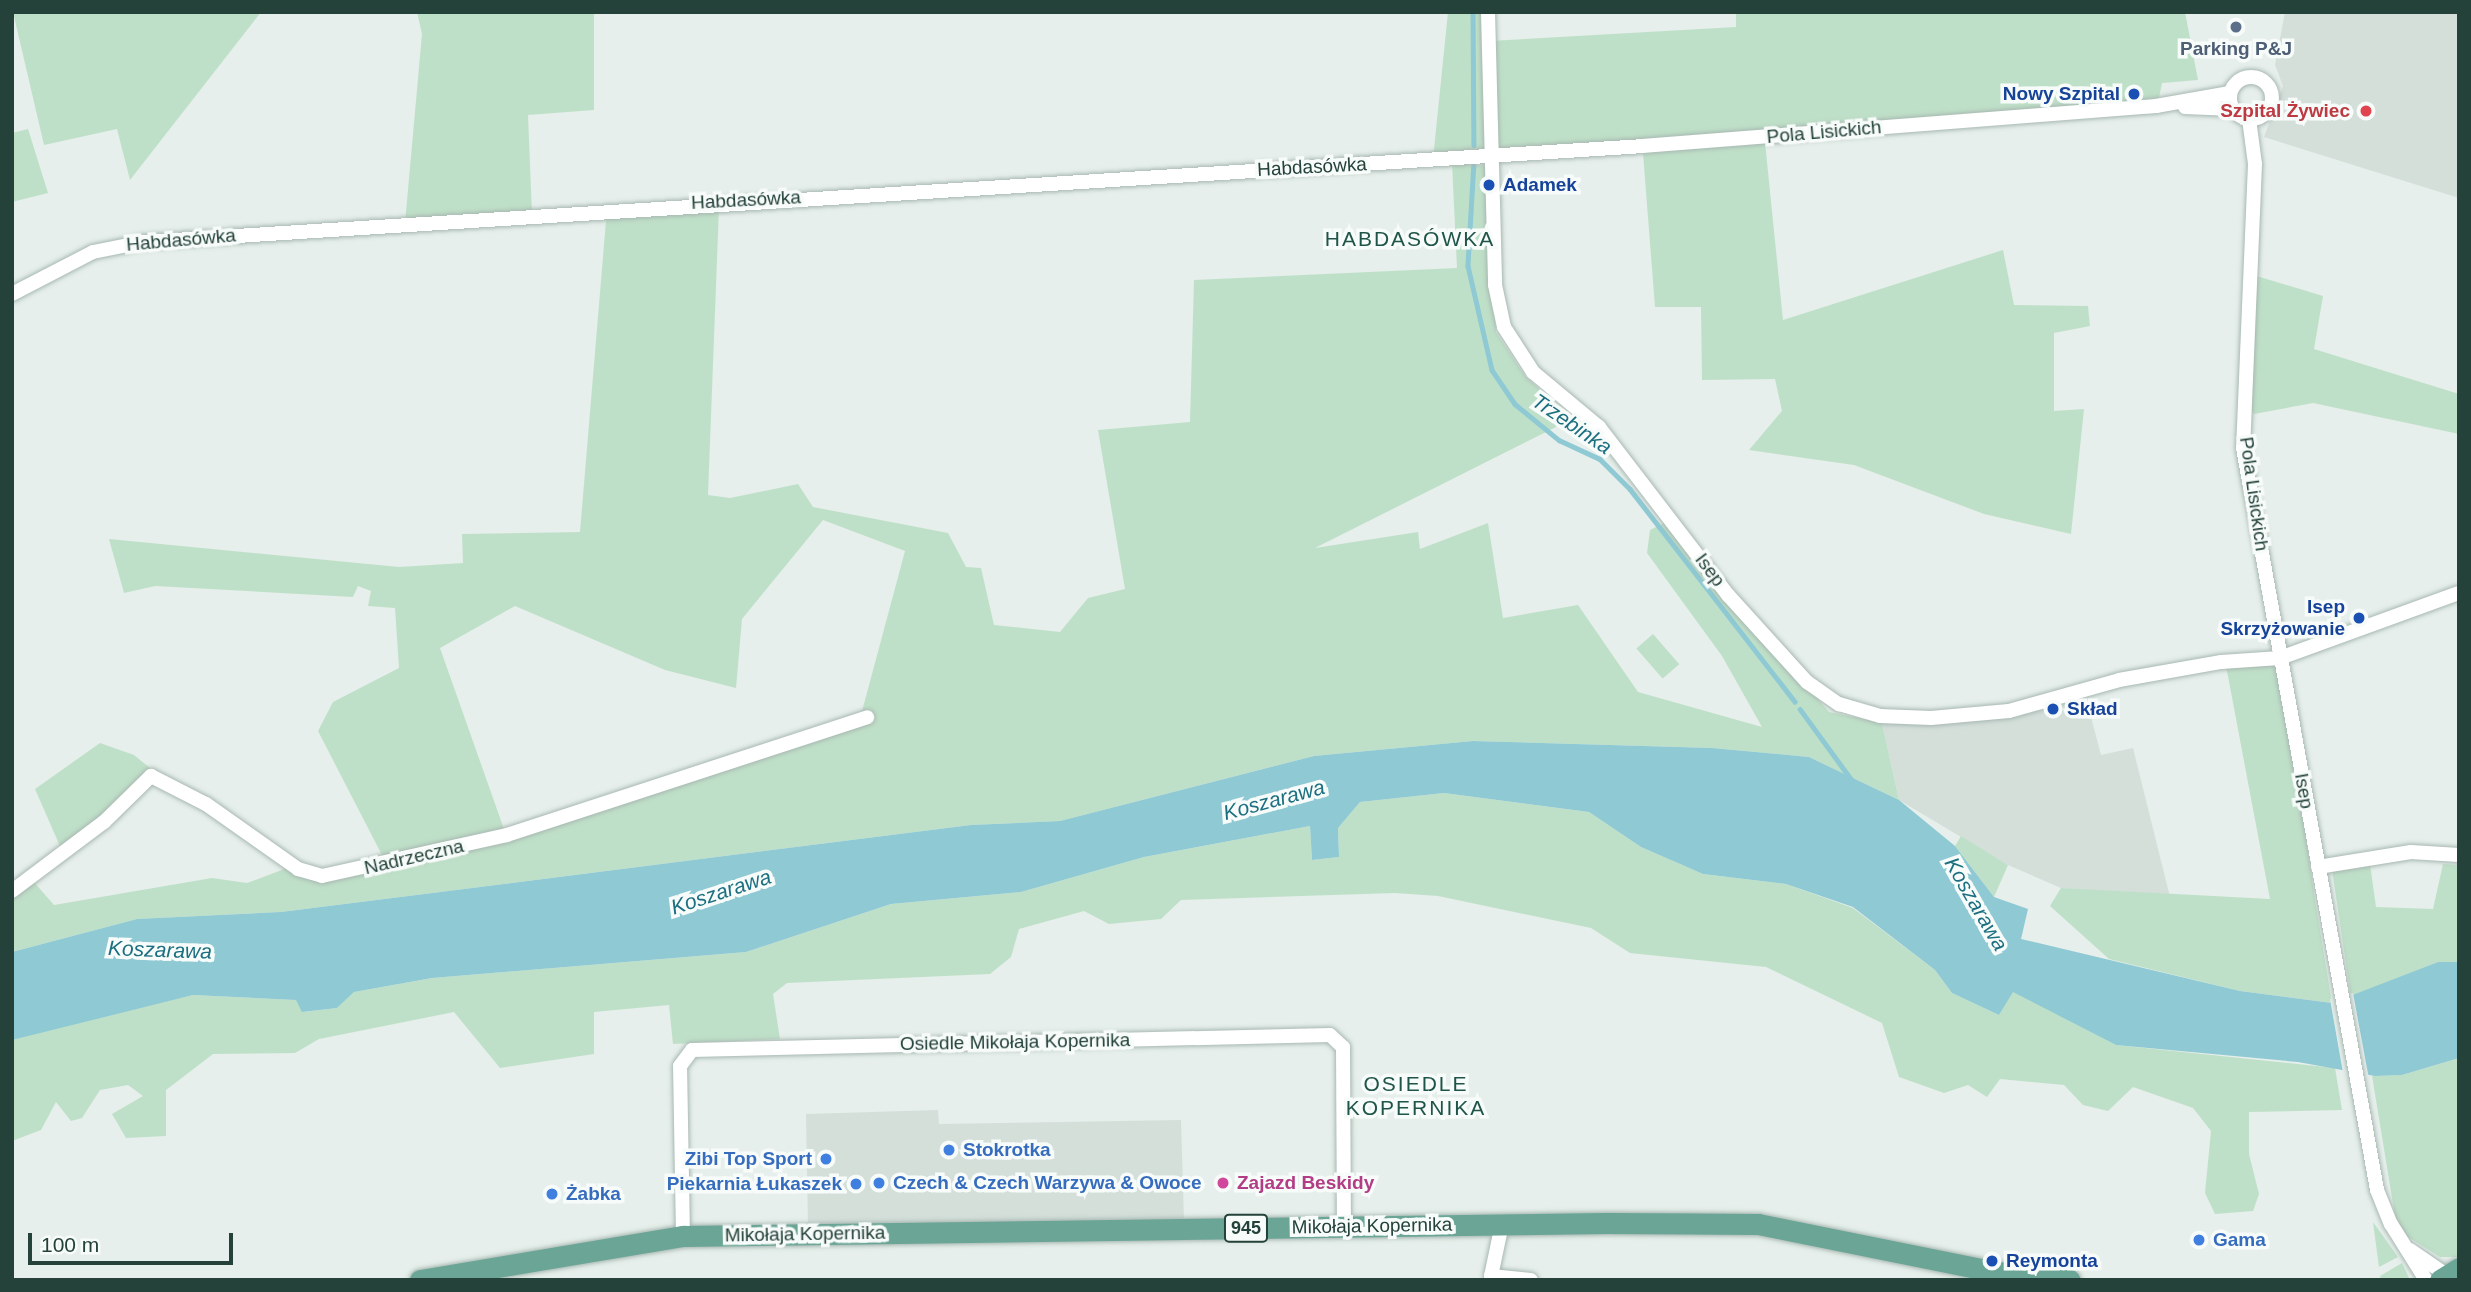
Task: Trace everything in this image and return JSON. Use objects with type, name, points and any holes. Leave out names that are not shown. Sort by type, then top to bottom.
[{"type":"main road","name":"Mikołaja Kopernika","points":[[420,1280],[683,1236],[1502,1224],[1758,1224],[2020,1277],[2070,1280]]},
{"type":"street","name":"Isep","points":[[1488,12],[1495,285],[1504,327],[1533,372],[1606,435],[1728,594],[1807,682],[1839,704],[1880,716],[1931,718],[2009,711],[2119,680],[2221,662],[2280,658],[2459,593]]},
{"type":"street","points":[[2243,77],[2257,77],[2269,85],[2272,105],[2263,116],[2249,119],[2233,109],[2230,93],[2243,77]]},
{"type":"street","name":"Pola Lisickich","points":[[1492,153],[1655,145],[2156,106],[2230,93]]},
{"type":"street","name":"Pola Lisickich","points":[[2156,106],[2233,109]]},
{"type":"street","name":"Pola Lisickich","points":[[2249,119],[2255,164],[2243,448],[2280,658]]},
{"type":"street","name":"Habdasówka","points":[[12,294],[93,252],[143,242],[1492,153]]},
{"type":"street","name":"Isep","points":[[2280,658],[2380,1200],[2390,1224],[2410,1250]]},
{"type":"street","name":"Nadrzeczna","points":[[12,891],[104,822],[151,776],[206,804],[298,869],[322,876],[507,835],[867,718]]},
{"type":"street","points":[[2318,867],[2411,852],[2459,855]]},
{"type":"street","name":"Osiedle Mikołaja Kopernika","points":[[683,1236],[680,1066],[692,1050],[1330,1035],[1343,1047],[1344,1227]]},
{"type":"street","points":[[1502,1224],[1491,1276],[1531,1280]]},
{"type":"street","points":[[2410,1250],[2442,1275]]},
{"type":"street","points":[[2410,1250],[2442,1275]]},
{"type":"shaded area","name":"Szpital Żywiec","points":[[2285,12],[2459,12],[2459,198],[2264,137],[2283,86],[2275,65]]},
{"type":"shaded area","points":[[2086,698],[2101,755],[2133,748],[2170,897],[2061,888],[2008,865],[1899,800],[1882,723],[1932,725],[2011,718]]},
{"type":"shaded area","points":[[938,1110],[939,1124],[1181,1120],[1184,1221],[808,1229],[806,1114]]},
{"type":"green space","points":[[13,12],[261,12],[130,180],[117,129],[44,145]]},
{"type":"green space","points":[[417,12],[594,12],[594,110],[528,115],[532,214],[405,223],[422,34]]},
{"type":"green space","points":[[1448,12],[1488,12],[1490,41],[1736,27],[1736,12],[2185,12],[2198,80],[2162,83],[2159,98],[1748,142],[1765,142],[1783,320],[2003,250],[2014,305],[2088,306],[2090,326],[2054,333],[2054,411],[2084,409],[2071,534],[1984,514],[1854,465],[1749,450],[1782,411],[1775,379],[1702,380],[1701,307],[1655,307],[1643,153],[1492,153],[1433,159]]},
{"type":"green space","points":[[28,129],[48,193],[12,202],[12,133]]},
{"type":"green space","points":[[1452,163],[1485,166],[1496,332],[1525,376],[1572,419],[1315,548],[1418,532],[1420,549],[1488,523],[1503,618],[1578,605],[1638,692],[1762,727],[1722,656],[1647,553],[1650,530],[1664,523],[1829,712],[1882,723],[1899,800],[1809,757],[1712,748],[1473,741],[1314,756],[1060,821],[971,825],[281,912],[137,919],[12,952],[12,899],[33,881],[54,905],[212,878],[247,883],[287,868],[322,876],[510,840],[861,715],[905,551],[823,520],[742,619],[736,688],[665,670],[515,606],[440,648],[505,832],[384,859],[318,731],[333,702],[399,668],[395,608],[368,606],[371,591],[358,586],[353,597],[155,586],[124,593],[109,539],[399,567],[463,563],[462,534],[580,532],[607,209],[719,207],[708,495],[730,498],[798,484],[813,507],[948,533],[966,567],[981,568],[994,625],[1060,632],[1088,598],[1125,589],[1098,430],[1190,422],[1194,280],[1457,268]]},
{"type":"green space","points":[[2250,274],[2323,296],[2314,349],[2459,394],[2459,434],[2313,403],[2254,414],[2245,402]]},
{"type":"green space","points":[[1653,634],[1679,664],[1663,679],[1636,648]]},
{"type":"green space","points":[[2280,658],[2332,1003],[2240,991],[2109,959],[2050,906],[2061,888],[2270,899],[2227,671],[2221,662]]},
{"type":"green space","points":[[100,743],[134,755],[150,768],[151,776],[63,853],[35,789]]},
{"type":"green space","points":[[1444,793],[1589,812],[1641,847],[1703,874],[1786,884],[1853,908],[1935,970],[1952,993],[1999,1015],[2013,991],[2116,1045],[2335,1068],[2342,1110],[2249,1112],[2249,1154],[2259,1194],[2253,1211],[2215,1214],[2205,1193],[2211,1131],[2193,1108],[2133,1087],[2108,1111],[2083,1105],[2064,1085],[2000,1079],[1987,1097],[1968,1085],[1944,1093],[1899,1077],[1882,1023],[1766,967],[1630,953],[1591,928],[1438,896],[1395,893],[1181,900],[1161,919],[1109,924],[1084,911],[1019,929],[1011,957],[990,974],[787,983],[773,994],[780,1039],[673,1044],[669,1005],[594,1012],[594,1054],[500,1068],[454,1012],[319,1039],[295,1053],[213,1054],[166,1090],[166,1136],[126,1138],[112,1114],[143,1096],[128,1085],[100,1090],[82,1118],[71,1121],[56,1102],[41,1130],[12,1141],[12,1040],[73,1022],[193,995],[297,1000],[303,1012],[337,1008],[354,992],[432,978],[746,952],[891,904],[1021,892],[1144,857],[1310,826],[1312,860],[1339,857],[1338,828],[1360,802]]},
{"type":"green space","points":[[1961,836],[2008,865],[1994,897],[1955,846]]},
{"type":"green space","points":[[2370,864],[2376,907],[2433,909],[2443,864],[2459,865],[2459,962],[2438,962],[2351,997],[2332,870]]},
{"type":"green space","points":[[2459,1058],[2459,1257],[2440,1257],[2405,1235],[2396,1222],[2372,1076],[2402,1075]]},
{"type":"green space","points":[[2373,1222],[2398,1257],[2379,1267]]},
{"type":"green space","points":[[2402,1263],[2410,1280],[2381,1280],[2380,1276]]},
{"type":"water","name":"Koszarawa","points":[[1473,741],[1712,748],[1809,757],[1899,800],[1955,846],[1994,897],[2028,909],[2021,939],[2240,991],[2332,1003],[2438,962],[2459,962],[2459,1058],[2402,1075],[2375,1076],[2298,1062],[2116,1045],[2013,992],[1999,1015],[1952,993],[1935,970],[1853,907],[1786,884],[1703,874],[1641,847],[1589,812],[1444,793],[1360,802],[1338,828],[1339,857],[1312,860],[1310,826],[1144,857],[1021,892],[891,904],[746,952],[432,978],[354,992],[337,1008],[302,1012],[296,1000],[193,995],[12,1040],[12,952],[137,919],[281,912],[971,825],[1060,821],[1314,756]]},
{"type":"pier","points":[[2353,993],[2369,1079],[2343,1073],[2330,999]]},
{"type":"waterway","name":"Trzebinka","points":[[1473,12],[1474,145]]},
{"type":"waterway","name":"Trzebinka","points":[[1474,161],[1468,266],[1492,370],[1515,404],[1559,440],[1600,459],[1630,489],[1795,702]]},
{"type":"waterway","name":"Trzebinka","points":[[1800,709],[1851,779]]},
{"type":"place","name":"Parking P&J","points":[[2236,27]]},
{"type":"place","name":"Nowy Szpital","points":[[2134,94]]},
{"type":"place","name":"Szpital Żywiec","points":[[2366,111]]},
{"type":"place","name":"Adamek","points":[[1489,185]]},
{"type":"place","name":"Isep Skrzyżowanie","points":[[2359,618]]},
{"type":"place","name":"Skład","points":[[2053,709]]},
{"type":"place","name":"Stokrotka","points":[[949,1150]]},
{"type":"place","name":"Zibi Top Sport","points":[[826,1159]]},
{"type":"place","name":"Czech & Czech Warzywa & Owoce","points":[[879,1183]]},
{"type":"place","name":"Zajazd Beskidy","points":[[1223,1183]]},
{"type":"place","name":"Piekarnia Łukaszek","points":[[856,1184]]},
{"type":"place","name":"Żabka","points":[[552,1194]]},
{"type":"place","name":"Gama","points":[[2199,1240]]},
{"type":"place","name":"Reymonta","points":[[1992,1261]]},
{"type":"district","name":"HABDASÓWKA","points":[[1410,239]]},
{"type":"district","name":"OSIEDLE KOPERNIKA","points":[[1416,1096]]}]
